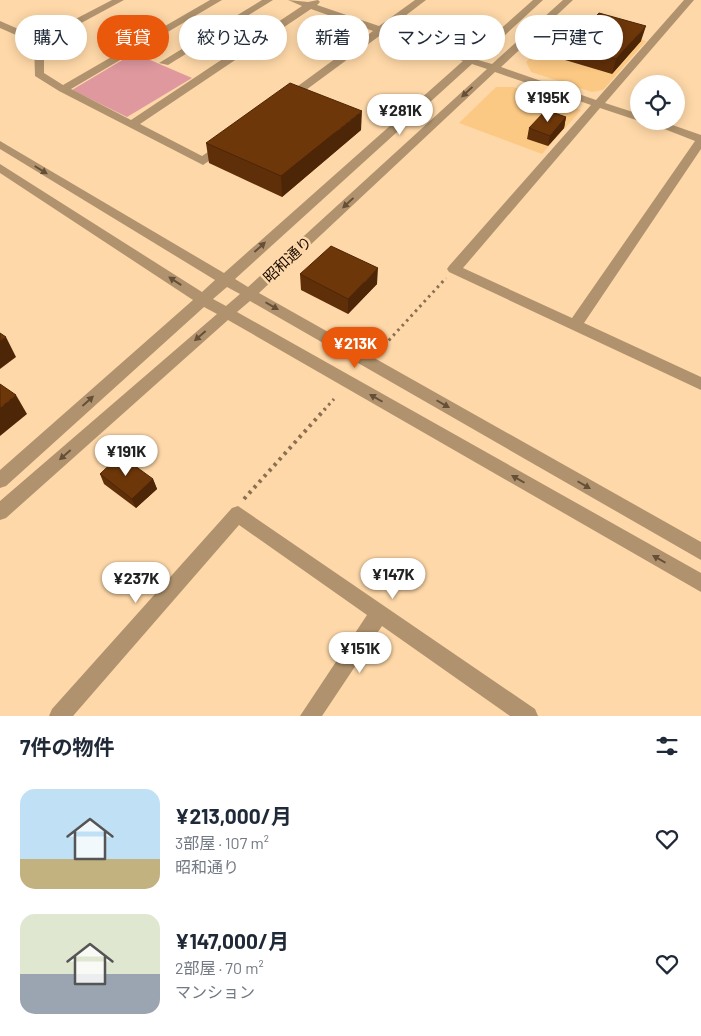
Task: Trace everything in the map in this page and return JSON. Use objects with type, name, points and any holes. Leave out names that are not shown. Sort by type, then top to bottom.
[{"type":"street","points":[[87,17],[119,0]]},
{"type":"street","points":[[63,89],[217,0]]},
{"type":"street","points":[[164,63],[268,0]]},
{"type":"street","points":[[293,0],[314,3],[379,30]]},
{"type":"street","points":[[400,15],[421,0]]},
{"type":"street","name":"昭和通り","points":[[0,481],[202,298],[538,0]]},
{"type":"street","name":"昭和通り","points":[[0,512],[250,293],[568,0]]},
{"type":"street","points":[[689,0],[454,269],[701,384]]},
{"type":"street","points":[[132,124],[314,3]]},
{"type":"street","points":[[0,24],[15,31]]},
{"type":"street","points":[[280,104],[379,31]]},
{"type":"street","points":[[39,60],[39,74],[63,89],[203,161],[234,138]]},
{"type":"street","points":[[467,60],[630,115]]},
{"type":"street","points":[[574,326],[701,140],[674,130]]},
{"type":"street","points":[[0,144],[224,279],[701,552]]},
{"type":"street","points":[[0,168],[227,313],[701,583]]},
{"type":"street","points":[[59,716],[238,514],[528,716]]},
{"type":"street","points":[[310,716],[380,612]]},
{"type":"path","points":[[380,350],[454,269]]},
{"type":"path","points":[[238,514],[242,501],[334,399]]},
{"type":"shaded area","points":[[623,34],[646,41],[603,90],[592,92],[531,72],[526,62],[528,60],[623,60]]},
{"type":"shaded area","points":[[122,60],[150,60],[192,78],[127,117],[72,90]]},
{"type":"shaded area","points":[[496,87],[513,87],[581,110],[542,154],[459,123]]},
{"type":"building","points":[[623,20],[646,26],[623,51]]},
{"type":"building","points":[[290,83],[362,111],[281,176],[206,143]]},
{"type":"building","points":[[546,110],[566,117],[550,136],[529,128]]},
{"type":"building","points":[[331,246],[378,268],[348,299],[300,274]]},
{"type":"building","points":[[0,333],[6,337],[0,341]]},
{"type":"building","points":[[0,384],[16,395],[0,408]]},
{"type":"building","points":[[120,455],[153,479],[132,499],[100,474]]}]
